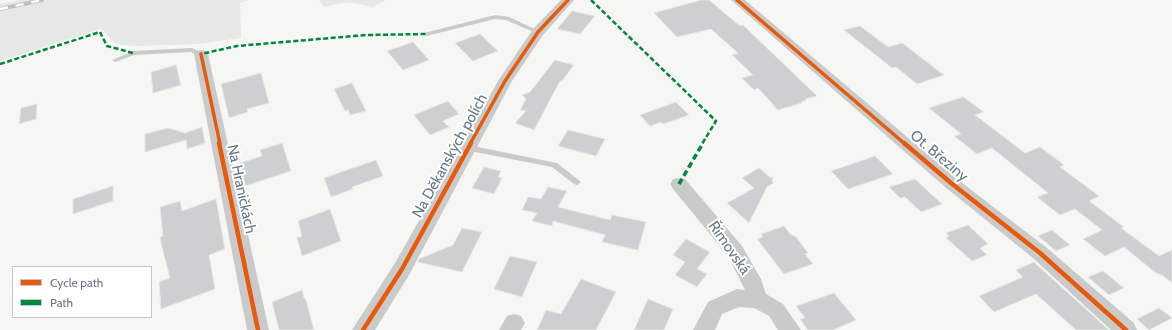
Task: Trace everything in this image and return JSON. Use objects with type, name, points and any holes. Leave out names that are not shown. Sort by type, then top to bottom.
[{"type":"street","name":"Na Děkanských polích","points":[[363,330],[402,269],[505,81],[538,32],[568,0]]},
{"type":"street","name":"Ot. Březiny","points":[[737,0],[951,183],[1040,253],[1126,330]]},
{"type":"street","name":"Na Hraničkách","points":[[201,54],[258,330]]},
{"type":"street","name":"Římovská","points":[[679,184],[735,251],[754,285],[757,299]]},
{"type":"street","points":[[704,330],[715,308],[737,298],[757,299],[776,310],[790,330]]},
{"type":"lane","points":[[426,34],[495,17],[507,18],[538,32]]},
{"type":"lane","points":[[115,60],[133,53],[192,50],[201,54]]},
{"type":"lane","points":[[468,148],[554,165],[577,182]]},
{"type":"shaded area","points":[[20,0],[66,0],[0,15],[0,4]]},
{"type":"shaded area","points":[[66,0],[249,0],[240,3],[241,38],[196,44],[136,46],[116,44],[101,29],[0,61],[0,15]]},
{"type":"shaded area","points":[[319,0],[386,0],[373,7],[347,2],[324,7]]},
{"type":"building","points":[[701,0],[709,0],[740,26],[743,25],[817,96],[805,99],[806,100],[801,102],[802,103],[778,110],[758,88],[754,90],[742,78],[753,75],[732,55],[738,53],[711,29],[677,37],[654,13]]},
{"type":"building","points":[[572,11],[595,16],[580,34],[557,29]]},
{"type":"building","points":[[860,26],[888,47],[902,43],[944,75],[917,84],[896,67],[892,68],[844,30]]},
{"type":"building","points":[[480,34],[498,51],[473,61],[455,43]]},
{"type":"building","points":[[413,42],[429,60],[403,70],[387,51]]},
{"type":"building","points":[[555,60],[574,65],[562,81],[560,81],[534,130],[515,123],[526,111],[520,110],[526,99],[522,95],[530,92]]},
{"type":"building","points":[[176,65],[181,85],[153,93],[151,72]]},
{"type":"building","points":[[261,73],[269,103],[247,109],[248,112],[229,118],[221,84]]},
{"type":"building","points":[[352,83],[366,111],[350,115],[348,110],[345,111],[334,89]]},
{"type":"building","points":[[963,97],[984,112],[975,115],[1025,153],[1040,147],[1064,165],[1060,167],[1099,196],[1089,201],[1124,227],[1121,228],[1159,256],[1172,250],[1172,283],[1162,275],[1156,273],[1124,247],[1105,256],[1083,239],[1102,230],[1075,209],[1060,215],[1037,197],[1048,193],[992,148],[977,154],[954,136],[961,134],[929,108]]},
{"type":"building","points":[[448,101],[459,114],[443,121],[449,127],[430,135],[414,115]]},
{"type":"building","points":[[676,102],[689,115],[663,124],[661,122],[650,126],[640,115]]},
{"type":"building","points":[[37,104],[36,119],[19,124],[21,108]]},
{"type":"building","points":[[202,127],[205,143],[187,149],[186,140],[145,152],[145,134],[168,128],[185,133]]},
{"type":"building","points":[[568,130],[605,139],[596,156],[558,146]]},
{"type":"building","points":[[282,143],[291,171],[245,186],[240,163],[262,156],[260,150]]},
{"type":"building","points":[[875,156],[893,174],[848,189],[831,171]]},
{"type":"building","points":[[376,160],[383,176],[352,187],[353,189],[331,197],[324,178]]},
{"type":"building","points":[[484,167],[501,171],[498,177],[502,178],[494,194],[472,188]]},
{"type":"building","points":[[759,168],[771,178],[773,177],[772,181],[774,183],[767,187],[749,223],[727,203],[754,188],[742,178]]},
{"type":"building","points":[[915,179],[942,204],[921,212],[905,197],[900,198],[889,187]]},
{"type":"building","points":[[113,186],[113,201],[73,214],[73,199]]},
{"type":"building","points":[[548,187],[567,191],[558,207],[610,220],[612,215],[646,222],[638,250],[602,242],[605,235],[553,221],[552,226],[532,221],[537,213],[522,210],[528,197],[541,199]]},
{"type":"building","points":[[216,199],[225,249],[209,255],[215,289],[161,309],[159,282],[170,278],[160,237],[163,236],[160,207],[180,201],[182,211]]},
{"type":"building","points":[[330,209],[341,241],[302,256],[297,238],[302,236],[298,221]]},
{"type":"building","points":[[968,225],[988,244],[980,248],[987,255],[972,261],[946,238],[949,236],[946,233]]},
{"type":"building","points":[[784,226],[790,234],[796,237],[808,253],[805,254],[813,264],[784,274],[757,239],[763,237],[761,234]]},
{"type":"building","points":[[462,228],[482,232],[462,272],[418,262],[419,259],[453,245]]},
{"type":"building","points":[[1052,230],[1070,245],[1056,251],[1038,236]]},
{"type":"building","points":[[686,239],[710,252],[697,269],[707,274],[697,287],[675,275],[685,262],[673,255]]},
{"type":"building","points":[[510,256],[537,262],[522,297],[494,289]]},
{"type":"building","points":[[1034,262],[1109,330],[1076,330],[1036,294],[994,312],[979,296],[1023,277],[1016,270]]},
{"type":"building","points":[[1103,271],[1124,288],[1109,295],[1088,277]]},
{"type":"building","points":[[581,279],[616,292],[596,330],[537,330],[546,310],[561,314]]},
{"type":"building","points":[[302,290],[314,330],[279,330],[272,302]]},
{"type":"building","points":[[834,293],[856,320],[833,330],[808,330],[800,319],[805,318],[796,306]]},
{"type":"building","points":[[648,299],[673,309],[664,330],[634,330]]},
{"type":"building","points":[[1159,308],[1172,318],[1149,330],[1137,319]]},
{"type":"railway","points":[[0,9],[42,0]]},
{"type":"marked path","points":[[591,0],[716,121],[679,184]]},
{"type":"marked path","points":[[0,64],[100,32],[107,46],[133,53]]},
{"type":"marked path","points":[[202,58],[201,54],[237,46],[366,35],[408,33],[426,34]]},
{"type":"cycle path","points":[[363,330],[402,269],[505,81],[538,32],[568,0]]},
{"type":"cycle path","points":[[737,0],[951,183],[1040,253],[1126,330]]},
{"type":"cycle path","points":[[201,54],[258,330]]}]
